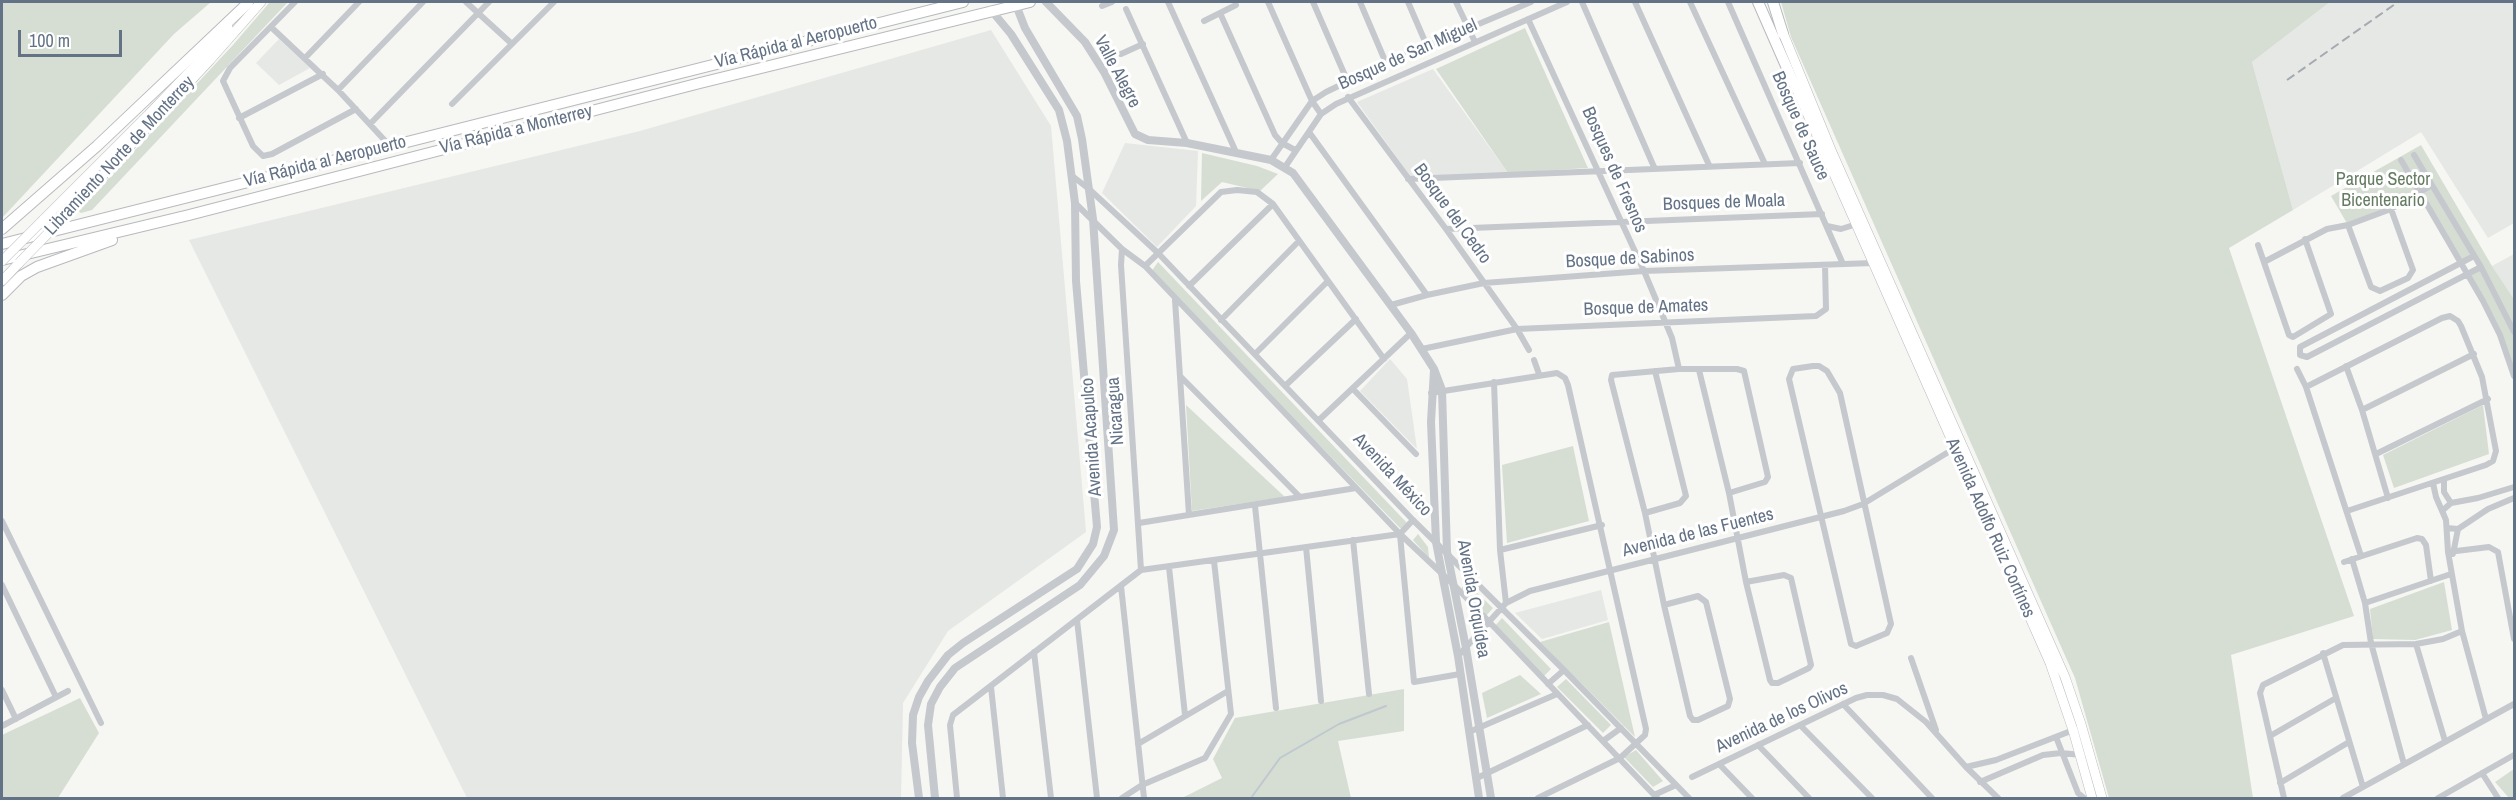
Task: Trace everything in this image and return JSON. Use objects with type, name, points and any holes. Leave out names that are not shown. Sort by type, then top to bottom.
[{"type":"highway","name":"Vía Rápida al Aeropuerto","points":[[2,244],[963,2]]},
{"type":"highway","name":"Vía Rápida a Monterrey","points":[[2,260],[189,215],[528,127],[1030,2]]},
{"type":"highway","points":[[1758,2],[1794,84]]},
{"type":"highway","points":[[1770,2],[1783,34]]},
{"type":"highway","points":[[2,228],[24,212],[97,146],[249,4]]},
{"type":"highway","points":[[2,295],[21,276],[46,263],[189,215]]},
{"type":"main road","name":"Libramiento Norte de Monterrey","points":[[2,281],[217,53],[249,4],[261,2]]},
{"type":"main road","name":"Avenida Adolfo Ruiz Cortínes","points":[[1763,2],[1794,84],[1873,263],[1958,446],[2050,663],[2073,730],[2084,751],[2092,798]]},
{"type":"main road","points":[[2,260],[212,48],[249,4]]},
{"type":"main road","points":[[1783,34],[1958,446],[2065,677],[2084,751],[2102,798]]},
{"type":"street","points":[[295,2],[230,68],[223,81],[256,151],[263,156],[272,154],[356,109]]},
{"type":"street","points":[[305,58],[359,2]]},
{"type":"street","points":[[339,90],[423,2]]},
{"type":"street","points":[[466,2],[512,44]]},
{"type":"street","points":[[370,124],[489,2]]},
{"type":"street","points":[[452,104],[554,2]]},
{"type":"street","name":"Valle Alegre","points":[[1046,2],[1085,42],[1104,72],[1135,134],[1148,140],[1187,144]]},
{"type":"street","points":[[1102,6],[1112,2]]},
{"type":"street","points":[[1168,2],[1236,152]]},
{"type":"street","points":[[1268,2],[1312,101],[1321,114]]},
{"type":"street","points":[[1313,2],[1347,80]]},
{"type":"street","points":[[1359,2],[1386,63]]},
{"type":"street","points":[[1408,2],[1427,46]]},
{"type":"street","points":[[1456,2],[1474,42]]},
{"type":"street","points":[[1507,2],[1511,10]]},
{"type":"street","name":"Bosque de San Miguel","points":[[1271,160],[1312,101],[1347,80],[1531,2]]},
{"type":"street","name":"Bosque de San Miguel","points":[[1285,167],[1321,114],[1348,97],[1567,2]]},
{"type":"street","points":[[1582,2],[1654,167]]},
{"type":"street","points":[[1635,2],[1709,165]]},
{"type":"street","points":[[1690,2],[1765,164]]},
{"type":"street","name":"Bosque de Sauce","points":[[1728,2],[1843,264]]},
{"type":"street","name":"Avenida Acapulco","points":[[935,798],[928,725],[932,704],[940,687],[955,668],[1080,585],[1104,556],[1114,530],[1093,219],[1082,139],[1077,116],[1025,28],[1016,5]]},
{"type":"street","points":[[1204,21],[1236,5]]},
{"type":"street","points":[[1126,9],[1187,144],[1271,160]]},
{"type":"street","name":"Avenida Acapulco","points":[[919,798],[912,743],[913,715],[928,681],[948,655],[963,643],[1077,569],[1092,544],[1098,527],[1076,281],[1075,203],[1067,141],[1059,110],[1011,34],[991,10]]},
{"type":"street","points":[[1220,13],[1275,135],[1282,143],[1295,150]]},
{"type":"street","name":"Bosques de Fresnos","points":[[1528,19],[1644,272],[1675,348],[1679,369]]},
{"type":"street","points":[[271,27],[323,74],[389,145]]},
{"type":"street","points":[[1011,34],[1025,28]]},
{"type":"street","points":[[1121,54],[1143,44]]},
{"type":"street","points":[[239,118],[323,74]]},
{"type":"street","name":"Bosque del Cedro","points":[[1348,97],[1517,329],[1529,350]]},
{"type":"street","points":[[1309,132],[1427,295]]},
{"type":"street","points":[[2414,155],[2481,267],[2514,332]]},
{"type":"street","name":"Avenida Orquídea","points":[[1271,160],[1285,167],[1300,182],[1422,349],[1434,369],[1442,390],[1447,552],[1455,586],[1491,798]]},
{"type":"street","points":[[2401,160],[2500,335],[2514,376]]},
{"type":"street","points":[[1408,179],[1654,167],[1800,163]]},
{"type":"street","name":"Avenida México","points":[[1071,175],[1158,253],[1413,520],[1504,605],[1689,798]]},
{"type":"street","points":[[2264,262],[2327,229],[2348,225],[2391,210],[2432,185]]},
{"type":"street","points":[[1145,266],[1221,192],[1237,190],[1257,192],[1273,204],[1384,359]]},
{"type":"street","name":"Avenida México","points":[[1075,203],[1122,249],[1145,266],[1400,534],[1455,586],[1488,624],[1656,797]]},
{"type":"street","points":[[1189,286],[1273,204]]},
{"type":"street","points":[[2348,225],[2371,287],[2380,291],[2408,278],[2413,270],[2391,210]]},
{"type":"street","name":"Bosques de Moala","points":[[1446,230],[1822,214]]},
{"type":"street","points":[[1827,226],[1841,229],[1860,224],[1867,231]]},
{"type":"street","points":[[2258,245],[2289,335],[2293,337],[2330,316],[2331,310],[2305,239]]},
{"type":"street","points":[[1221,320],[1299,241]]},
{"type":"street","name":"Nicaragua","points":[[1122,249],[1121,265],[1142,570]]},
{"type":"street","points":[[1873,263],[1878,262],[1875,249]]},
{"type":"street","points":[[2474,256],[2301,347],[2300,355],[2307,357],[2481,267]]},
{"type":"street","name":"Bosque de Sabinos","points":[[1391,305],[1484,283],[1644,272],[1873,263]]},
{"type":"street","name":"Bosque de Amates","points":[[1422,349],[1517,329],[1821,315],[1826,309],[1825,265]]},
{"type":"street","points":[[1255,354],[1328,281]]},
{"type":"street","points":[[1175,299],[1189,515]]},
{"type":"street","points":[[2306,387],[2450,316],[2461,326],[2474,354],[2488,399],[2496,451],[2490,464],[2347,511]]},
{"type":"street","points":[[1286,385],[1356,319]]},
{"type":"street","points":[[1319,420],[1411,333]]},
{"type":"street","points":[[2362,410],[2474,354]]},
{"type":"street","points":[[1534,360],[1539,374]]},
{"type":"street","points":[[1819,366],[1827,371],[1840,393],[1863,504],[1891,624],[1887,633],[1853,646],[1789,382],[1790,372],[1797,367],[1819,366]]},
{"type":"street","points":[[2346,366],[2362,410],[2388,498]]},
{"type":"street","name":"Avenida Orquídea","points":[[1434,369],[1431,393],[1436,542],[1458,656],[1479,798]]},
{"type":"street","points":[[1664,605],[1698,596],[1705,599],[1729,695],[1728,706],[1698,720],[1693,720],[1690,716],[1664,605],[1645,513],[1611,380],[1612,375],[1679,369],[1744,371],[1768,474],[1765,482],[1729,493]]},
{"type":"street","points":[[2297,369],[2306,387],[2361,556]]},
{"type":"street","points":[[1645,513],[1680,503],[1684,500],[1685,492],[1655,370]]},
{"type":"street","points":[[1699,370],[1729,493],[1746,582],[1772,683],[1778,683],[1810,667],[1791,578],[1784,575],[1746,582]]},
{"type":"street","points":[[1431,393],[1539,374],[1562,374],[1568,385],[1602,525],[1646,729],[1645,735],[1620,758],[1538,798]]},
{"type":"street","points":[[1181,377],[1300,497]]},
{"type":"street","points":[[1494,382],[1504,605]]},
{"type":"street","points":[[1353,389],[1416,454]]},
{"type":"street","points":[[2376,454],[2488,399]]},
{"type":"street","name":"Avenida de las Fuentes","points":[[1458,656],[1504,605],[1530,591],[1822,518],[1863,504],[1958,446]]},
{"type":"street","points":[[2444,479],[2444,492],[2451,503]]},
{"type":"street","points":[[2433,483],[2436,497],[2443,510],[2451,552]]},
{"type":"street","points":[[2443,510],[2451,503],[2478,498],[2514,487]]},
{"type":"street","points":[[1139,523],[1356,488]]},
{"type":"street","points":[[2486,720],[2462,631],[2451,574],[2451,552],[2458,530],[2488,508],[2514,498]]},
{"type":"street","points":[[1255,506],[1276,708]]},
{"type":"street","points":[[957,798],[950,725],[953,715],[1142,570],[1400,534],[1413,520]]},
{"type":"street","points":[[2,521],[101,723]]},
{"type":"street","points":[[1500,550],[1602,525]]},
{"type":"street","points":[[2447,528],[2458,530]]},
{"type":"street","points":[[1400,534],[1414,682],[1460,674]]},
{"type":"street","points":[[2343,562],[2413,538],[2422,539],[2426,545],[2431,581]]},
{"type":"street","points":[[1353,540],[1369,694]]},
{"type":"street","points":[[1306,547],[1321,701]]},
{"type":"street","points":[[2451,552],[2488,547],[2498,552],[2514,639]]},
{"type":"street","points":[[2352,559],[2365,603],[2371,643],[2403,764]]},
{"type":"street","points":[[1122,798],[1142,785],[1204,758],[1230,714],[1214,561]]},
{"type":"street","points":[[1169,567],[1185,715]]},
{"type":"street","points":[[2365,603],[2451,574]]},
{"type":"street","points":[[2,585],[56,697]]},
{"type":"street","points":[[1121,586],[1144,798]]},
{"type":"street","points":[[1077,620],[1097,798]]},
{"type":"street","points":[[2284,798],[2260,693],[2263,685],[2343,645],[2416,644],[2443,639],[2462,631]]},
{"type":"street","points":[[2416,644],[2445,741]]},
{"type":"street","points":[[1035,652],[1051,798]]},
{"type":"street","points":[[2323,653],[2363,787]]},
{"type":"street","points":[[1911,658],[1937,734]]},
{"type":"street","points":[[1548,684],[1564,670]]},
{"type":"street","points":[[991,687],[1003,798]]},
{"type":"street","points":[[2,690],[16,719]]},
{"type":"street","points":[[2,726],[68,691]]},
{"type":"street","points":[[1138,744],[1228,691]]},
{"type":"street","points":[[1469,732],[1557,694]]},
{"type":"street","name":"Avenida de los Olivos","points":[[1692,777],[1843,704],[1867,695],[1883,695],[1897,699],[1911,709],[1998,798]]},
{"type":"street","points":[[2270,735],[2336,698]]},
{"type":"street","points":[[1843,704],[1932,798]]},
{"type":"street","points":[[2343,798],[2514,704]]},
{"type":"street","points":[[1477,778],[1588,725]]},
{"type":"street","points":[[1800,725],[1872,798]]},
{"type":"street","points":[[1603,741],[1621,728]]},
{"type":"street","points":[[1966,767],[1996,760],[2073,730]]},
{"type":"street","points":[[2055,737],[2078,793],[2084,798]]},
{"type":"street","points":[[2280,783],[2349,742]]},
{"type":"street","points":[[1758,745],[1809,798]]},
{"type":"street","points":[[1980,782],[2034,758],[2084,751]]},
{"type":"street","points":[[2441,798],[2514,755]]},
{"type":"street","points":[[1719,764],[1752,798]]},
{"type":"street","points":[[2482,773],[2498,798]]},
{"type":"street","points":[[1656,797],[1676,785]]},
{"type":"shaded area","points":[[2330,2],[2514,2],[2514,223],[2488,238],[2421,132],[2293,210],[2252,62]]},
{"type":"shaded area","points":[[991,30],[1051,126],[1086,532],[948,631],[903,703],[901,798],[467,798],[189,240],[640,131]]},
{"type":"shaded area","points":[[279,39],[310,68],[279,85],[256,63]]},
{"type":"shaded area","points":[[1433,69],[1508,173],[1410,176],[1357,102]]},
{"type":"shaded area","points":[[1125,143],[1198,151],[1196,206],[1157,247],[1102,193]]},
{"type":"shaded area","points":[[2514,254],[2514,299],[2492,266]]},
{"type":"shaded area","points":[[1390,359],[1407,379],[1417,449],[1360,391]]},
{"type":"shaded area","points":[[1601,590],[1608,620],[1542,639],[1515,613]]},
{"type":"green space","points":[[2,2],[211,2],[174,34],[2,218]]},
{"type":"green space","points":[[270,2],[288,2],[92,210],[81,213],[78,211],[233,45]]},
{"type":"green space","points":[[1781,2],[2330,2],[2252,62],[2293,210],[2229,248],[2354,616],[2231,655],[2253,798],[2109,798],[2075,678],[1791,37]]},
{"type":"green space","points":[[1525,28],[1588,168],[1508,173],[1436,69]]},
{"type":"green space","name":"Parque Sector Bicentenario","points":[[2421,145],[2514,299],[2514,378],[2500,335],[2467,274],[2480,267],[2474,256],[2461,263],[2420,193],[2391,209],[2348,225],[2331,196]]},
{"type":"green space","points":[[1202,153],[1257,166],[1278,174],[1260,191],[1222,182],[1201,201]]},
{"type":"green space","points":[[1158,262],[1408,524],[1402,530],[1151,272]]},
{"type":"green space","points":[[1186,405],[1285,497],[1192,511]]},
{"type":"green space","points":[[2483,405],[2489,454],[2394,488],[2383,455]]},
{"type":"green space","points":[[1573,446],[1589,521],[1507,543],[1502,465]]},
{"type":"green space","points":[[1418,534],[1428,547],[1429,558],[1413,540]]},
{"type":"green space","points":[[1466,582],[1493,608],[1486,616],[1460,591]]},
{"type":"green space","points":[[2444,582],[2452,630],[2415,640],[2373,639],[2370,609]]},
{"type":"green space","points":[[1502,618],[1551,669],[1544,676],[1494,627]]},
{"type":"green space","points":[[1609,622],[1635,737],[1540,642]]},
{"type":"green space","points":[[1520,675],[1541,694],[1487,718],[1482,693]]},
{"type":"green space","points":[[1566,679],[1611,725],[1603,733],[1557,687]]},
{"type":"green space","points":[[1404,689],[1404,731],[1338,741],[1351,798],[1182,798],[1222,778],[1213,759],[1235,718]]},
{"type":"green space","points":[[80,698],[99,733],[58,798],[2,798],[2,735]]},
{"type":"green space","points":[[1636,750],[1663,781],[1653,787],[1624,757]]},
{"type":"green space","points":[[2514,769],[2514,798],[2509,798],[2495,782]]},
{"type":"waterway","points":[[1251,798],[1280,758],[1339,724],[1386,706]]},
{"type":"railway","points":[[2287,80],[2398,2]]}]
